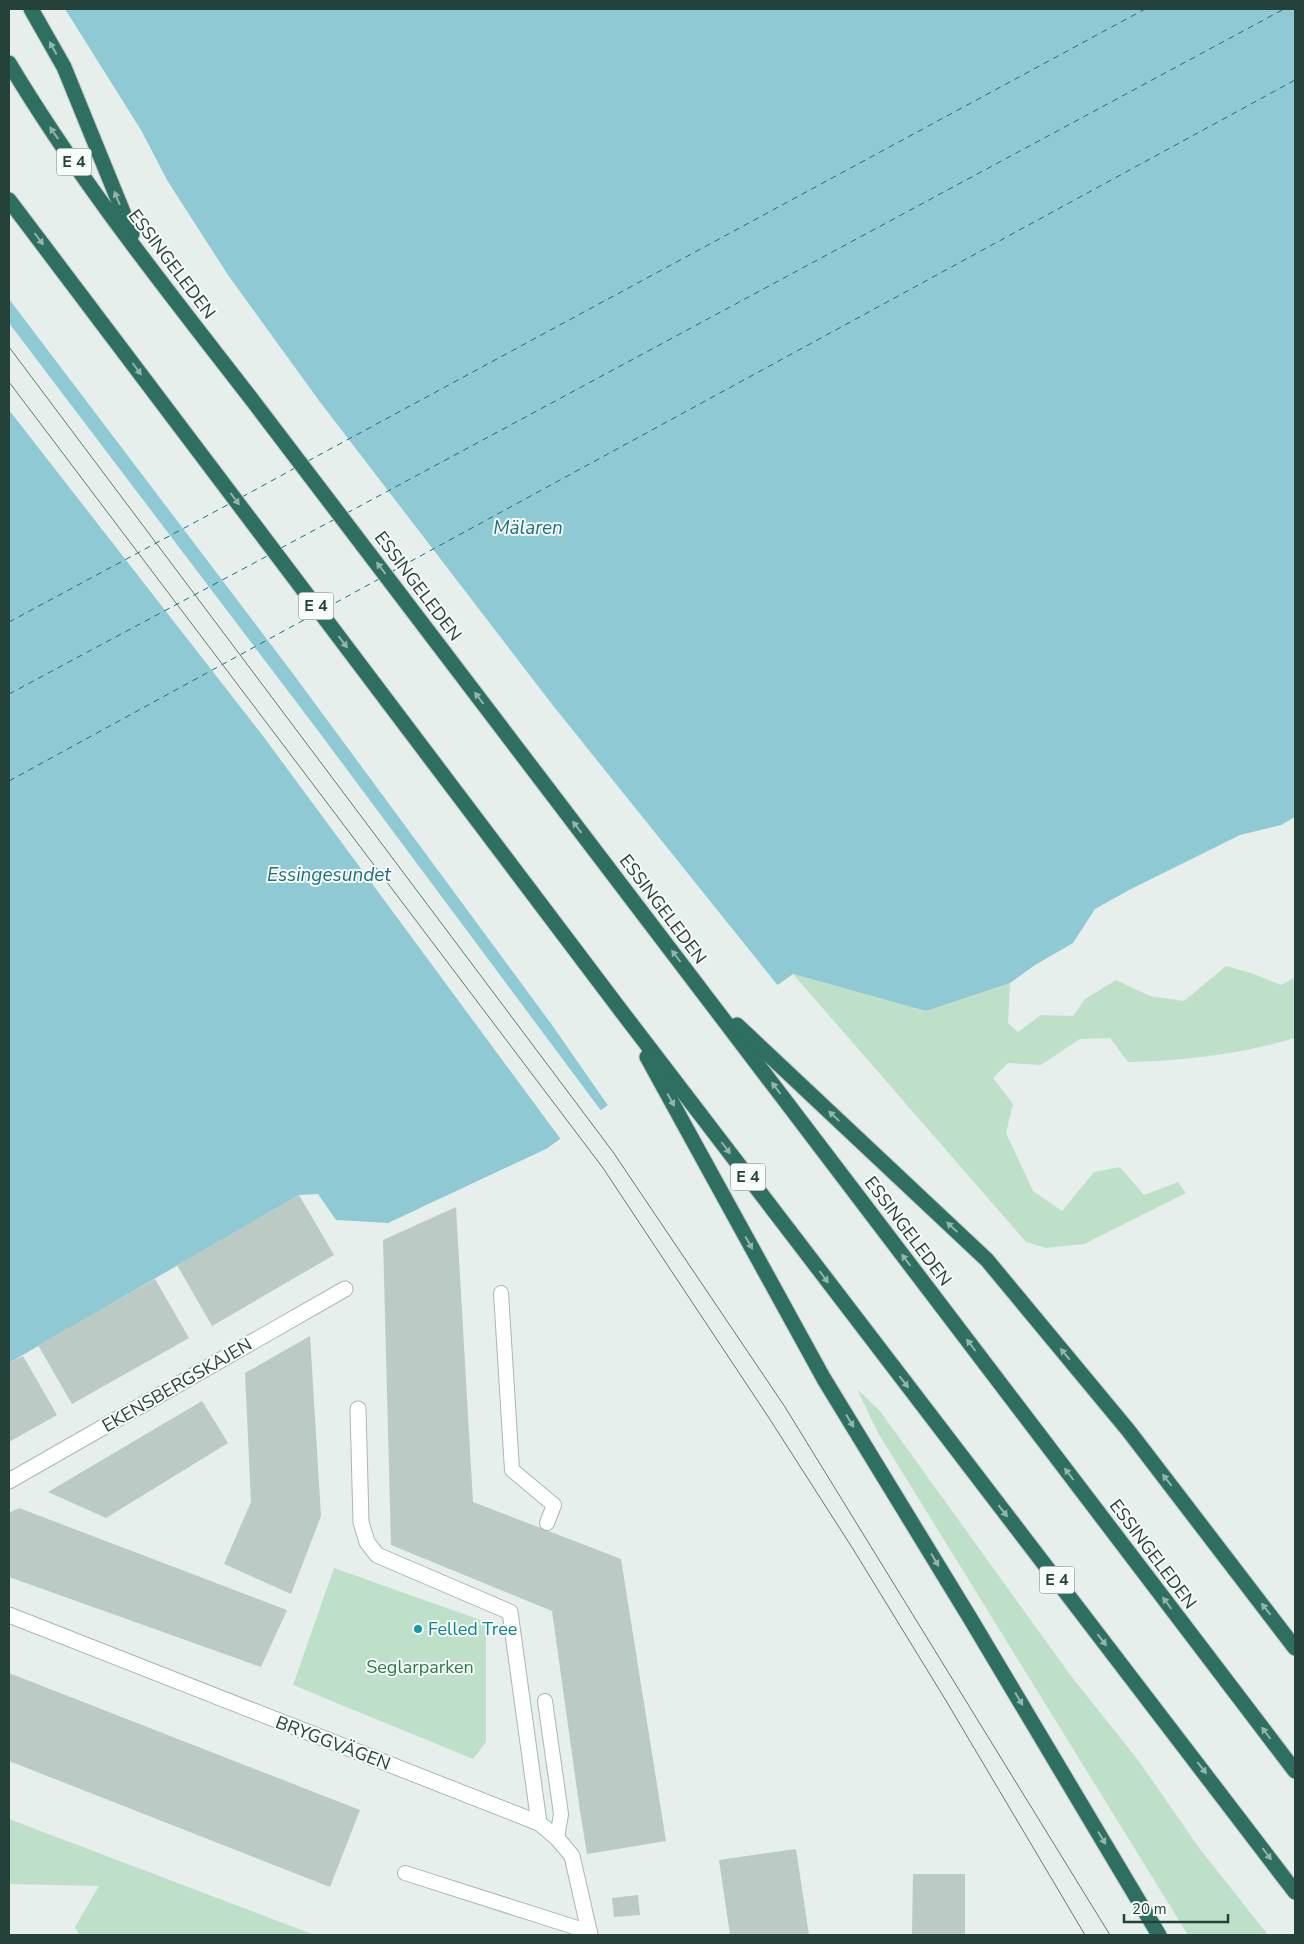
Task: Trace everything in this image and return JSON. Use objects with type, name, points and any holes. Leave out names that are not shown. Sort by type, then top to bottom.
[{"type":"highway","points":[[31,9],[64,68],[142,259]]},
{"type":"highway","name":"ESSINGELEDEN","points":[[9,63],[34,106],[142,259],[253,401],[1295,1771]]},
{"type":"highway","name":"E 4","points":[[9,200],[622,1012],[1295,1892]]},
{"type":"highway","points":[[705,995],[987,1260],[1128,1430],[1295,1648]]},
{"type":"highway","points":[[622,1012],[824,1380],[976,1627],[1159,1935]]},
{"type":"street","name":"EKENSBERGSKAJEN","points":[[9,1481],[345,1289]]},
{"type":"street","points":[[358,1409],[361,1522],[367,1542],[377,1555],[512,1607],[539,1823]]},
{"type":"street","name":"BRYGGVÄGEN","points":[[9,1615],[539,1823],[557,1838],[572,1856],[590,1934]]},
{"type":"lane","points":[[501,1293],[512,1470],[554,1505],[547,1523]]},
{"type":"lane","points":[[545,1701],[562,1814],[557,1838]]},
{"type":"lane","points":[[405,1873],[590,1934]]},
{"type":"green space","points":[[1226,966],[1254,974],[1281,985],[1294,978],[1295,974],[1295,1038],[1275,1044],[1213,1056],[1128,1062],[1110,1038],[1080,1039],[1041,1065],[1008,1063],[993,1078],[1013,1104],[1006,1133],[1033,1191],[1062,1211],[1094,1172],[1120,1167],[1144,1195],[1178,1182],[1186,1193],[1084,1244],[1046,1248],[1026,1242],[793,974],[926,1011],[1010,983],[1008,1023],[1018,1032],[1041,1015],[1073,1016],[1085,999],[1116,980],[1150,996],[1184,1001]]},
{"type":"green space","points":[[857,1389],[880,1411],[1071,1676],[1138,1760],[1200,1849],[1268,1935],[1188,1935],[878,1433]]},
{"type":"green space","name":"Seglarparken","points":[[334,1568],[486,1622],[486,1742],[473,1759],[293,1685]]},
{"type":"green space","points":[[9,1819],[316,1935],[79,1935],[75,1927],[99,1886],[9,1884]]},
{"type":"water","name":"Mälaren","points":[[9,9],[1295,9],[1295,817],[1281,825],[1240,835],[1095,909],[1073,943],[1035,965],[1010,983],[926,1011],[793,974],[546,1149],[388,1223],[336,1220],[318,1194],[299,1195],[9,1363]]},
{"type":"pier","points":[[9,9],[65,9],[141,130],[167,180],[228,275],[320,402],[551,703],[779,987],[609,1107],[552,1025],[291,671],[9,299]]},
{"type":"pier","points":[[9,323],[316,728],[602,1112],[562,1141],[263,736],[9,410]]},
{"type":"building","points":[[299,1195],[334,1255],[212,1326],[177,1265]]},
{"type":"building","points":[[456,1207],[473,1502],[621,1559],[666,1841],[587,1854],[552,1611],[391,1545],[383,1240]]},
{"type":"building","points":[[155,1279],[189,1338],[72,1404],[38,1345]]},
{"type":"building","points":[[310,1336],[321,1516],[291,1594],[224,1564],[251,1502],[245,1373]]},
{"type":"building","points":[[23,1356],[57,1415],[9,1442],[9,1363]]},
{"type":"building","points":[[202,1401],[228,1443],[106,1518],[48,1492]]},
{"type":"building","points":[[19,1508],[287,1610],[261,1667],[9,1577],[9,1513]]},
{"type":"building","points":[[9,1673],[360,1810],[330,1887],[9,1761]]},
{"type":"building","points":[[796,1849],[809,1935],[730,1935],[719,1860]]},
{"type":"building","points":[[913,1874],[965,1874],[965,1935],[912,1935]]},
{"type":"building","points":[[638,1895],[640,1915],[614,1917],[612,1898]]},
{"type":"ferry route","points":[[308,461],[1145,9]]},
{"type":"ferry route","points":[[347,513],[1284,9]]},
{"type":"ferry route","points":[[391,572],[1295,80]]},
{"type":"ferry route","points":[[242,497],[295,468]]},
{"type":"ferry route","points":[[9,622],[229,504]]},
{"type":"ferry route","points":[[281,548],[335,519]]},
{"type":"ferry route","points":[[9,694],[269,555]]},
{"type":"ferry route","points":[[326,608],[379,579]]},
{"type":"ferry route","points":[[9,781],[313,615]]},
{"type":"tram line","points":[[9,347],[613,1152],[785,1407],[1110,1935]]},
{"type":"tram line","points":[[9,382],[603,1168],[769,1418],[853,1549],[945,1699],[1085,1935]]},
{"type":"place","name":"Felled Tree","points":[[418,1629]]},
{"type":"water label","name":"Essingesundet","points":[[329,875]]}]
